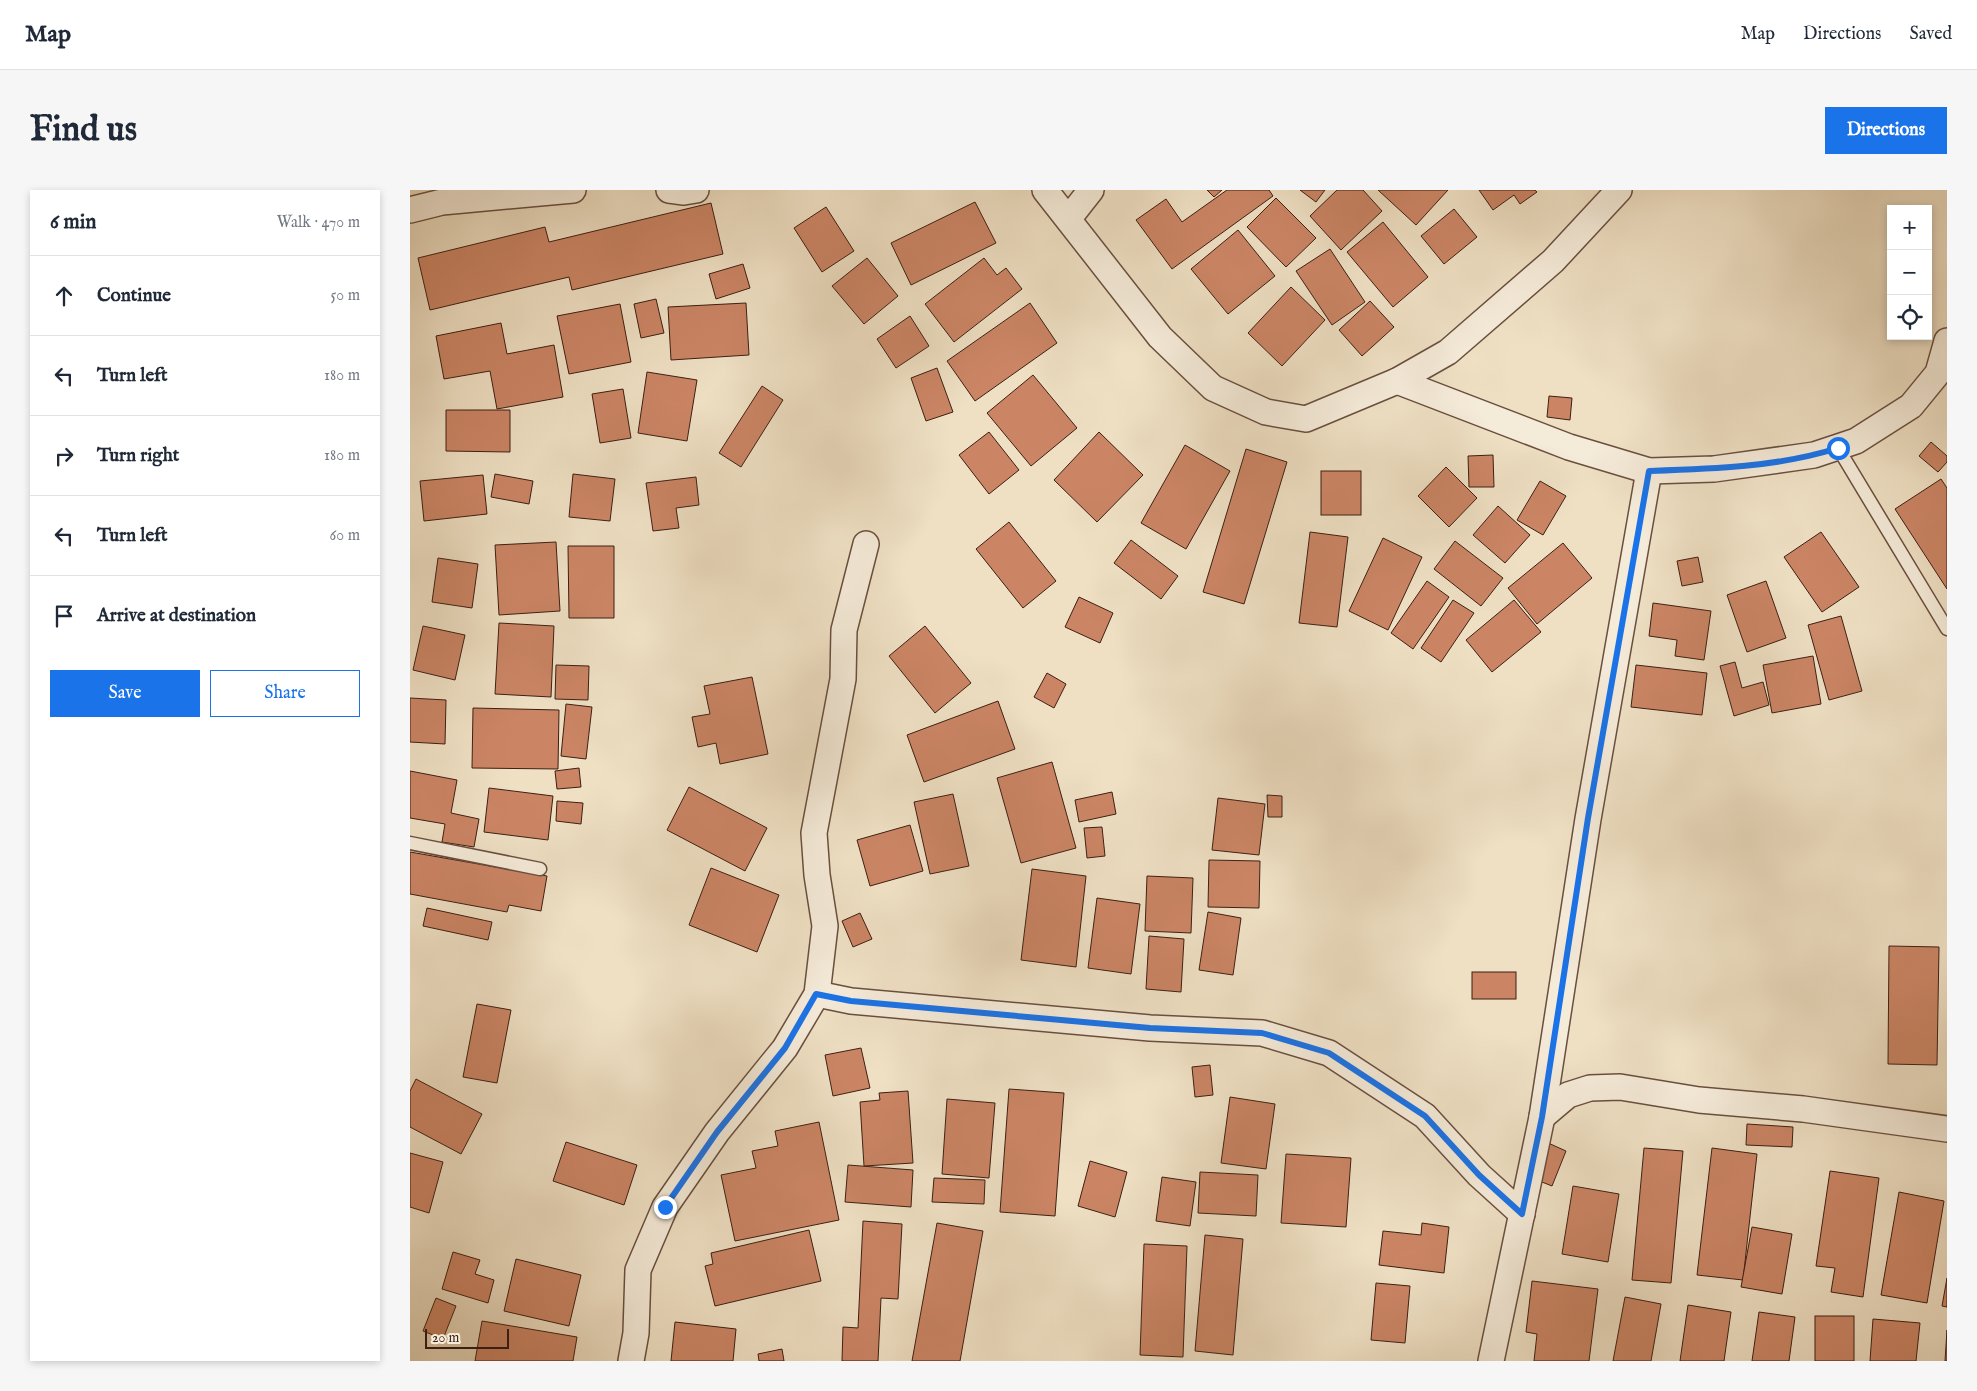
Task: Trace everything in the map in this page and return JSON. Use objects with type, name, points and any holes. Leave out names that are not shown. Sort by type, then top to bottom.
[{"type":"street","points":[[410,210],[442,202],[573,190]]},
{"type":"street","points":[[669,190],[696,190]]},
{"type":"street","points":[[1045,190],[1069,218],[1160,337],[1213,388],[1266,412],[1306,419],[1396,381],[1448,352],[1553,260],[1619,190]]},
{"type":"street","points":[[1069,218],[1091,190]]},
{"type":"street","points":[[1396,381],[1569,447],[1649,471],[1714,469],[1814,455],[1856,441],[1911,406],[1943,373],[1947,341]]},
{"type":"street","points":[[1492,1361],[1542,1117],[1588,818],[1649,471]]},
{"type":"street","points":[[631,1361],[636,1333],[638,1270],[665,1207],[717,1132],[785,1048],[816,994],[825,926],[817,875],[814,833],[843,679],[844,630],[866,544]]},
{"type":"street","points":[[816,994],[851,1001],[1150,1028],[1262,1033],[1329,1053],[1425,1116],[1479,1175],[1522,1214]]},
{"type":"street","points":[[1542,1117],[1568,1095],[1590,1088],[1620,1087],[1699,1100],[1803,1110],[1947,1129]]},
{"type":"lane","points":[[1838,448],[1947,629]]},
{"type":"lane","points":[[410,843],[540,869]]},
{"type":"building","points":[[1207,190],[1222,190],[1214,197]]},
{"type":"building","points":[[1227,190],[1269,190],[1273,196],[1172,269],[1136,220],[1166,199],[1182,222]]},
{"type":"building","points":[[1300,190],[1325,190],[1316,202]]},
{"type":"building","points":[[1337,190],[1363,190],[1382,211],[1341,250],[1310,216]]},
{"type":"building","points":[[1378,190],[1448,190],[1416,225]]},
{"type":"building","points":[[1479,190],[1535,190],[1537,192],[1520,204],[1514,195],[1493,210]]},
{"type":"building","points":[[1276,198],[1316,238],[1286,267],[1247,227]]},
{"type":"building","points":[[975,202],[996,243],[911,285],[891,243]]},
{"type":"building","points":[[711,203],[723,254],[572,290],[569,277],[430,310],[418,258],[545,227],[549,242]]},
{"type":"building","points":[[826,207],[854,251],[822,272],[794,228]]},
{"type":"building","points":[[1454,209],[1477,237],[1444,264],[1421,236]]},
{"type":"building","points":[[1383,222],[1428,277],[1393,307],[1347,252]]},
{"type":"building","points":[[1238,230],[1275,276],[1228,314],[1191,269]]},
{"type":"building","points":[[1330,249],[1365,302],[1332,325],[1296,271]]},
{"type":"building","points":[[867,258],[898,296],[864,324],[832,286]]},
{"type":"building","points":[[984,258],[997,275],[1006,268],[1022,289],[954,342],[925,304]]},
{"type":"building","points":[[743,264],[750,288],[716,299],[709,274]]},
{"type":"building","points":[[1291,287],[1325,320],[1282,366],[1248,333]]},
{"type":"building","points":[[656,299],[664,333],[641,338],[634,304]]},
{"type":"building","points":[[1370,301],[1394,327],[1362,356],[1339,330]]},
{"type":"building","points":[[746,303],[749,355],[671,360],[668,307]]},
{"type":"building","points":[[1030,303],[1057,343],[975,401],[947,361]]},
{"type":"building","points":[[620,304],[631,362],[569,374],[557,316]]},
{"type":"building","points":[[910,316],[929,346],[896,368],[877,339]]},
{"type":"building","points":[[501,323],[507,354],[554,345],[563,397],[497,409],[490,371],[444,379],[436,336]]},
{"type":"building","points":[[937,368],[953,412],[926,421],[911,378]]},
{"type":"building","points":[[647,372],[697,380],[687,441],[638,433]]},
{"type":"building","points":[[1033,375],[1077,428],[1031,466],[987,413]]},
{"type":"building","points":[[762,386],[783,400],[741,467],[719,453]]},
{"type":"building","points":[[623,389],[631,438],[600,443],[592,394]]},
{"type":"building","points":[[1549,396],[1572,398],[1570,420],[1547,417]]},
{"type":"building","points":[[446,410],[510,410],[510,452],[446,451]]},
{"type":"building","points":[[989,432],[1019,470],[989,494],[959,455]]},
{"type":"building","points":[[1099,432],[1143,475],[1097,522],[1054,480]]},
{"type":"building","points":[[1931,442],[1947,456],[1947,462],[1938,472],[1919,456]]},
{"type":"building","points":[[1185,445],[1230,471],[1186,549],[1141,523]]},
{"type":"building","points":[[1246,449],[1287,462],[1244,604],[1203,592]]},
{"type":"building","points":[[1493,455],[1494,487],[1469,487],[1468,456]]},
{"type":"building","points":[[1446,467],[1477,498],[1449,527],[1418,496]]},
{"type":"building","points":[[1321,471],[1361,471],[1361,515],[1321,515]]},
{"type":"building","points":[[495,474],[533,481],[529,504],[491,497]]},
{"type":"building","points":[[573,474],[615,479],[610,521],[569,517]]},
{"type":"building","points":[[483,475],[487,514],[424,521],[420,481]]},
{"type":"building","points":[[696,477],[699,505],[676,508],[679,528],[653,531],[646,483]]},
{"type":"building","points":[[1941,479],[1947,488],[1947,589],[1895,509]]},
{"type":"building","points":[[1540,481],[1566,496],[1543,535],[1517,520]]},
{"type":"building","points":[[1498,506],[1530,535],[1505,563],[1473,535]]},
{"type":"building","points":[[1009,522],[1056,581],[1023,608],[976,549]]},
{"type":"building","points":[[1310,532],[1348,537],[1337,627],[1299,623]]},
{"type":"building","points":[[1821,532],[1859,587],[1822,612],[1784,557]]},
{"type":"building","points":[[1383,538],[1422,557],[1388,630],[1349,611]]},
{"type":"building","points":[[1131,540],[1178,576],[1161,599],[1114,563]]},
{"type":"building","points":[[1455,541],[1503,578],[1481,606],[1434,569]]},
{"type":"building","points":[[556,542],[560,611],[499,615],[495,545]]},
{"type":"building","points":[[1563,543],[1592,578],[1537,624],[1508,588]]},
{"type":"building","points":[[568,546],[614,546],[614,618],[569,618]]},
{"type":"building","points":[[1698,557],[1703,582],[1682,586],[1677,561]]},
{"type":"building","points":[[438,558],[478,564],[472,608],[432,602]]},
{"type":"building","points":[[1427,581],[1449,597],[1413,649],[1391,633]]},
{"type":"building","points":[[1766,581],[1786,638],[1747,652],[1727,595]]},
{"type":"building","points":[[1079,597],[1113,613],[1100,643],[1065,627]]},
{"type":"building","points":[[1453,600],[1474,613],[1441,662],[1421,648]]},
{"type":"building","points":[[1514,600],[1541,632],[1492,672],[1466,640]]},
{"type":"building","points":[[1653,603],[1711,611],[1704,660],[1675,656],[1677,640],[1649,636]]},
{"type":"building","points":[[1841,616],[1862,691],[1829,700],[1808,625]]},
{"type":"building","points":[[499,623],[554,626],[551,697],[495,694]]},
{"type":"building","points":[[423,626],[465,635],[455,680],[413,670]]},
{"type":"building","points":[[925,626],[971,683],[935,713],[889,656]]},
{"type":"building","points":[[1813,656],[1821,704],[1772,713],[1763,665]]},
{"type":"building","points":[[1735,662],[1742,688],[1763,682],[1769,705],[1734,716],[1720,666]]},
{"type":"building","points":[[556,665],[589,666],[588,700],[555,699]]},
{"type":"building","points":[[1636,665],[1707,673],[1702,715],[1631,707]]},
{"type":"building","points":[[1047,673],[1066,684],[1054,708],[1034,697]]},
{"type":"building","points":[[752,677],[768,754],[720,764],[716,743],[698,747],[692,717],[710,714],[704,686]]},
{"type":"building","points":[[410,698],[446,700],[445,744],[410,742]]},
{"type":"building","points":[[998,701],[1015,749],[924,782],[907,735]]},
{"type":"building","points":[[566,704],[592,707],[586,759],[561,756]]},
{"type":"building","points":[[473,708],[559,710],[558,769],[472,768]]},
{"type":"building","points":[[1052,762],[1076,848],[1021,863],[997,778]]},
{"type":"building","points":[[579,768],[581,787],[557,789],[555,771]]},
{"type":"building","points":[[410,771],[457,780],[451,813],[479,819],[474,847],[442,842],[445,824],[410,818]]},
{"type":"building","points":[[689,787],[767,828],[745,871],[667,830]]},
{"type":"building","points":[[489,788],[553,796],[548,840],[484,832]]},
{"type":"building","points":[[1112,792],[1116,814],[1079,822],[1075,800]]},
{"type":"building","points":[[953,794],[969,866],[930,874],[914,802]]},
{"type":"building","points":[[1267,795],[1282,796],[1282,817],[1268,817]]},
{"type":"building","points":[[1218,798],[1265,804],[1259,855],[1212,850]]},
{"type":"building","points":[[557,801],[583,803],[581,824],[556,821]]},
{"type":"building","points":[[910,825],[923,871],[870,886],[857,840]]},
{"type":"building","points":[[1102,827],[1105,856],[1087,858],[1084,828]]},
{"type":"building","points":[[410,852],[547,876],[541,911],[509,905],[507,912],[410,894]]},
{"type":"building","points":[[1209,860],[1260,861],[1259,908],[1208,907]]},
{"type":"building","points":[[711,868],[779,895],[757,952],[689,925]]},
{"type":"building","points":[[1032,869],[1086,876],[1076,967],[1021,960]]},
{"type":"building","points":[[1147,876],[1193,878],[1191,933],[1145,931]]},
{"type":"building","points":[[1097,898],[1140,904],[1131,974],[1088,968]]},
{"type":"building","points":[[427,908],[492,922],[488,940],[423,926]]},
{"type":"building","points":[[1208,912],[1241,918],[1233,975],[1199,970]]},
{"type":"building","points":[[860,913],[872,939],[853,947],[842,921]]},
{"type":"building","points":[[1149,936],[1184,939],[1181,992],[1146,989]]},
{"type":"building","points":[[1889,946],[1939,947],[1937,1065],[1888,1064]]},
{"type":"building","points":[[1472,972],[1516,972],[1516,999],[1472,999]]},
{"type":"building","points":[[477,1004],[511,1010],[497,1083],[463,1077]]},
{"type":"building","points":[[861,1048],[870,1088],[833,1096],[825,1055]]},
{"type":"building","points":[[1210,1065],[1213,1095],[1195,1097],[1192,1067]]},
{"type":"building","points":[[416,1079],[482,1114],[461,1154],[410,1127],[410,1091]]},
{"type":"building","points":[[1009,1089],[1064,1093],[1055,1216],[1000,1212]]},
{"type":"building","points":[[908,1091],[913,1163],[864,1166],[860,1102],[880,1100],[879,1093]]},
{"type":"building","points":[[1230,1097],[1275,1104],[1266,1169],[1221,1163]]},
{"type":"building","points":[[947,1099],[995,1103],[989,1178],[942,1174]]},
{"type":"building","points":[[819,1122],[839,1220],[735,1241],[721,1175],[756,1168],[752,1151],[778,1146],[775,1131]]},
{"type":"building","points":[[1747,1124],[1793,1127],[1792,1147],[1746,1145]]},
{"type":"building","points":[[566,1142],[637,1165],[624,1205],[553,1181]]},
{"type":"building","points":[[1546,1142],[1566,1151],[1552,1186],[1532,1178]]},
{"type":"building","points":[[1644,1148],[1683,1151],[1671,1283],[1632,1280]]},
{"type":"building","points":[[1712,1148],[1757,1154],[1743,1280],[1697,1275]]},
{"type":"building","points":[[410,1153],[443,1162],[429,1213],[410,1207]]},
{"type":"building","points":[[1286,1154],[1351,1158],[1346,1227],[1281,1223]]},
{"type":"building","points":[[1090,1161],[1127,1172],[1115,1217],[1078,1206]]},
{"type":"building","points":[[848,1165],[913,1170],[911,1207],[845,1202]]},
{"type":"building","points":[[1830,1171],[1879,1178],[1863,1297],[1831,1292],[1835,1268],[1816,1266]]},
{"type":"building","points":[[1200,1172],[1258,1175],[1256,1216],[1198,1213]]},
{"type":"building","points":[[1162,1177],[1196,1182],[1190,1226],[1156,1221]]},
{"type":"building","points":[[934,1178],[985,1180],[984,1204],[932,1202]]},
{"type":"building","points":[[1573,1186],[1619,1194],[1608,1262],[1562,1254]]},
{"type":"building","points":[[1899,1192],[1944,1201],[1927,1303],[1881,1295]]},
{"type":"building","points":[[863,1221],[902,1224],[898,1299],[881,1298],[878,1361],[842,1361],[843,1327],[858,1328]]},
{"type":"building","points":[[937,1223],[983,1231],[960,1361],[912,1361]]},
{"type":"building","points":[[1422,1223],[1449,1227],[1444,1273],[1379,1265],[1383,1231],[1421,1235]]},
{"type":"building","points":[[1752,1227],[1792,1234],[1782,1294],[1741,1287]]},
{"type":"building","points":[[809,1230],[821,1281],[715,1306],[705,1266],[713,1264],[711,1253]]},
{"type":"building","points":[[1205,1235],[1243,1239],[1233,1355],[1195,1351]]},
{"type":"building","points":[[1144,1244],[1187,1246],[1183,1357],[1140,1355]]},
{"type":"building","points":[[453,1252],[480,1260],[475,1274],[494,1280],[488,1303],[442,1289]]},
{"type":"building","points":[[516,1259],[581,1275],[569,1326],[504,1311]]},
{"type":"building","points":[[1947,1278],[1947,1307],[1942,1306]]},
{"type":"building","points":[[1532,1281],[1598,1289],[1589,1361],[1534,1361],[1537,1334],[1526,1332]]},
{"type":"building","points":[[1376,1283],[1410,1286],[1405,1343],[1371,1340]]},
{"type":"building","points":[[1625,1297],[1661,1304],[1651,1361],[1613,1361]]},
{"type":"building","points":[[436,1298],[456,1306],[443,1339],[423,1331]]},
{"type":"building","points":[[1688,1305],[1731,1312],[1724,1361],[1680,1361]]},
{"type":"building","points":[[1759,1312],[1795,1317],[1789,1361],[1752,1361]]},
{"type":"building","points":[[1815,1316],[1854,1316],[1854,1361],[1815,1361]]},
{"type":"building","points":[[1873,1319],[1920,1323],[1916,1361],[1870,1361]]},
{"type":"building","points":[[482,1321],[577,1337],[573,1361],[475,1361]]},
{"type":"building","points":[[675,1322],[736,1329],[733,1361],[671,1361]]},
{"type":"building","points":[[1947,1330],[1947,1361],[1945,1361]]},
{"type":"building","points":[[782,1349],[784,1361],[759,1361],[758,1354]]},
{"type":"route","points":[[665,1207],[717,1132],[785,1048],[816,994],[851,1001],[1150,1028],[1262,1033],[1329,1053],[1425,1116],[1479,1175],[1522,1214],[1542,1117],[1588,818],[1649,471],[1714,469],[1814,455],[1838,448]]}]
